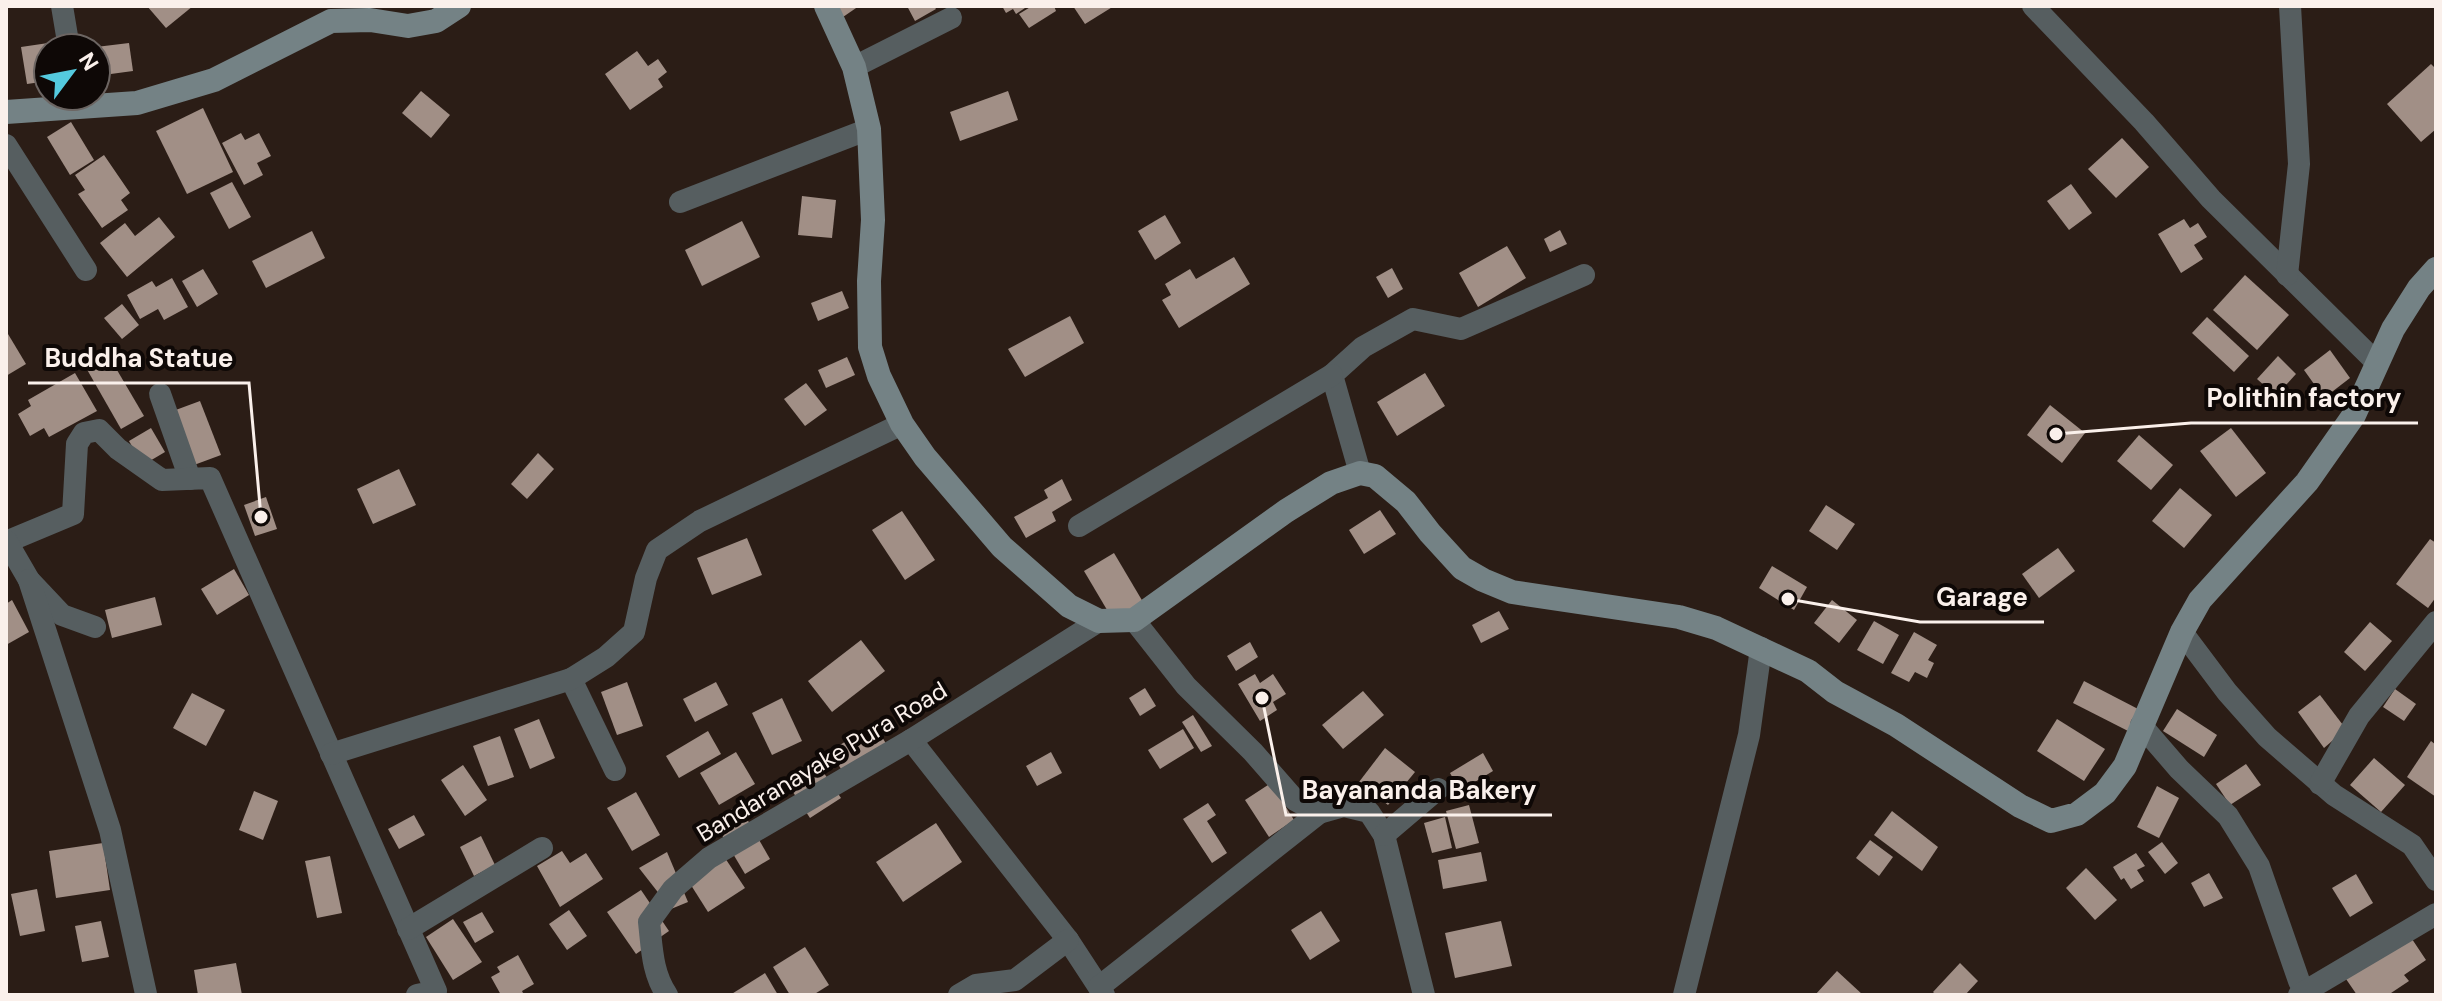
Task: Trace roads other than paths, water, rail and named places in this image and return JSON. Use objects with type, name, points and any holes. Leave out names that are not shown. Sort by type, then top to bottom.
[{"type":"street","points":[[62,6],[66,32]]},
{"type":"street","points":[[112,103],[137,103],[214,80],[331,21],[372,13],[408,26],[436,21],[459,6]]},
{"type":"street","points":[[2033,6],[2144,122],[2211,199],[2377,363]]},
{"type":"street","points":[[2287,275],[2299,164],[2290,6]]},
{"type":"street","points":[[833,9],[854,67],[869,129],[873,220],[869,281],[870,347],[879,376],[902,424],[925,457],[1002,547],[1069,606],[1099,621],[1134,620],[1286,511],[1331,483],[1360,473],[1375,476],[1406,502],[1462,568],[1483,580],[1512,592],[1679,617],[1716,628],[1808,671],[1835,692],[1896,725],[2020,806],[2051,821],[2077,814],[2105,793],[2125,766],[2182,632],[2200,600],[2307,482],[2354,415],[2393,329],[2419,288],[2436,269]]},
{"type":"street","points":[[854,67],[951,18]]},
{"type":"street","points":[[6,112],[32,108]]},
{"type":"street","points":[[680,202],[869,129]]},
{"type":"street","points":[[6,145],[86,270]]},
{"type":"street","points":[[1079,526],[1332,375],[1363,347],[1398,325],[1413,319],[1461,329],[1584,275]]},
{"type":"street","points":[[1332,375],[1360,473]]},
{"type":"street","points":[[160,394],[190,479]]},
{"type":"street","points":[[331,754],[571,679],[606,657],[634,632],[646,578],[657,550],[700,521],[902,424]]},
{"type":"street","points":[[146,994],[110,830],[29,580],[7,542],[73,514],[77,444],[84,433],[99,430],[118,449],[162,480],[210,478],[408,929],[431,994]]},
{"type":"street","points":[[29,580],[62,615],[95,627]]},
{"type":"street","points":[[1134,620],[1186,686],[1253,752],[1295,800],[1319,813]]},
{"type":"street","name":"Bandaranayake Pura Road","points":[[667,995],[660,985],[653,959],[649,922],[673,889],[709,858],[911,740],[1099,621]]},
{"type":"street","points":[[2320,784],[2359,716],[2436,622]]},
{"type":"street","points":[[2182,632],[2227,692],[2267,737],[2320,784],[2412,845],[2436,880]]},
{"type":"street","points":[[1684,995],[1749,735],[1761,648]]},
{"type":"street","points":[[571,679],[615,770]]},
{"type":"street","points":[[2141,725],[2179,769],[2228,816],[2259,866],[2302,993],[2436,914]]},
{"type":"street","points":[[911,740],[1068,940],[1102,991],[1319,813],[1344,806],[1369,812],[1384,835],[1424,995]]},
{"type":"street","points":[[1384,835],[1438,789]]},
{"type":"street","points":[[408,929],[542,848]]},
{"type":"street","points":[[959,995],[976,985],[1015,980],[1068,940]]},
{"type":"place","name":"Polithin factory","points":[[2056,434]]},
{"type":"place","name":"Buddha Statue","points":[[261,517]]},
{"type":"place","name":"Garage","points":[[1788,599]]},
{"type":"place","name":"Bayananda Bakery","points":[[1262,698]]}]
